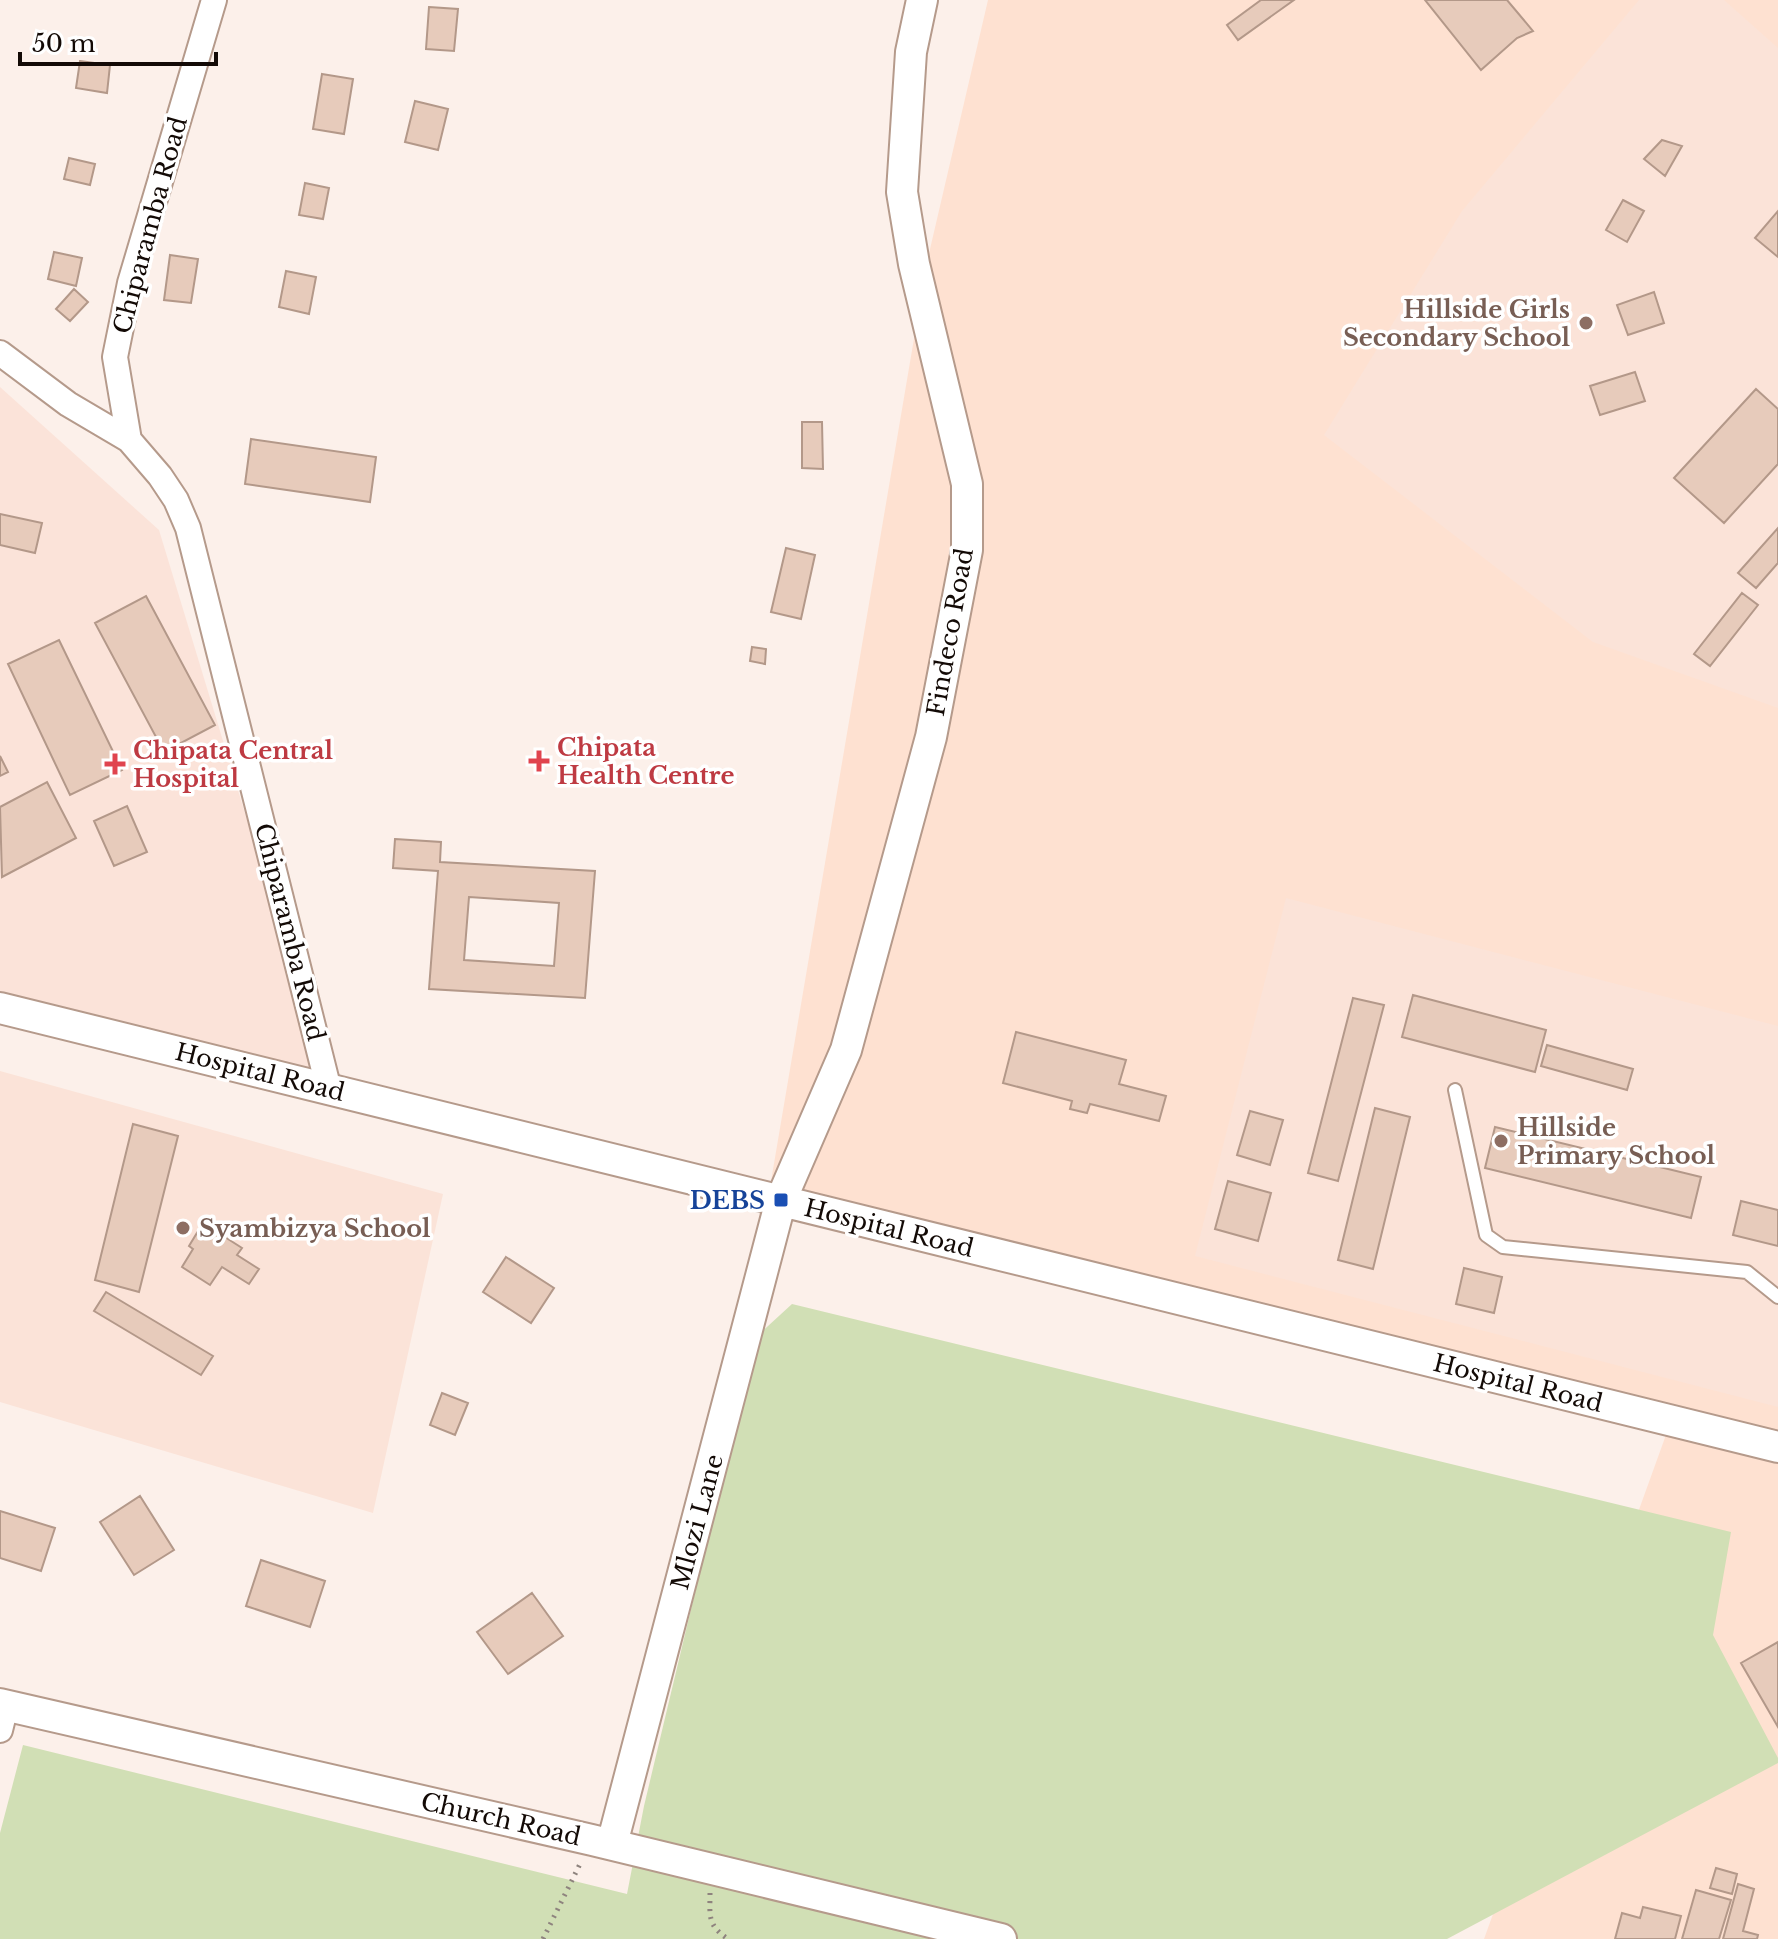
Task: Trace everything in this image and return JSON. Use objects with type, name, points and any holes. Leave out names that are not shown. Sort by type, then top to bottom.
[{"type":"street","name":"Chiparamba Road","points":[[214,0],[130,283],[115,357],[129,440],[176,500],[188,528],[329,1090]]},
{"type":"street","name":"Findeco Road","points":[[781,1200],[846,1050],[931,737],[967,550],[967,484],[914,264],[902,192],[911,52],[922,0]]},
{"type":"street","points":[[0,353],[68,404],[129,440]]},
{"type":"street","name":"Hospital Road","points":[[0,1008],[1778,1447]]},
{"type":"street","name":"Mlozi Lane","points":[[602,1842],[781,1200]]},
{"type":"street","name":"Church Road","points":[[2,1713],[602,1842],[1001,1939]]},
{"type":"lane","points":[[1455,1090],[1486,1235],[1494,1242],[1503,1247],[1747,1272],[1778,1297]]},
{"type":"path","points":[[543,1939],[602,1842]]},
{"type":"path","points":[[710,1868],[713,1939]]},
{"type":"path","points":[[715,1931],[728,1939]]},
{"type":"shaded area","points":[[988,0],[1778,0],[1778,1939],[1484,1939],[1671,1421],[769,1193],[927,262]]},
{"type":"shaded area","name":"Hillside Girls Secondary School","points":[[1639,0],[1724,0],[1778,48],[1778,708],[1593,642],[1324,435],[1462,211]]},
{"type":"shaded area","name":"Chipata Central Hospital","points":[[0,387],[159,530],[329,1090],[0,999]]},
{"type":"shaded area","name":"Hillside Primary School","points":[[1286,898],[1778,1026],[1778,1407],[1195,1256]]},
{"type":"shaded area","points":[[0,1071],[443,1194],[373,1513],[0,1402]]},
{"type":"green space","points":[[792,1304],[1731,1532],[1713,1635],[1778,1763],[1447,1939],[0,1939],[0,1833],[23,1745],[627,1894],[644,1806],[756,1337]]},
{"type":"building","points":[[1261,0],[1294,0],[1238,40],[1227,25]]},
{"type":"building","points":[[1425,0],[1507,0],[1533,31],[1517,38],[1481,70]]},
{"type":"building","points":[[429,7],[458,9],[454,51],[426,49]]},
{"type":"building","points":[[80,61],[110,65],[107,93],[76,88]]},
{"type":"building","points":[[322,74],[353,79],[344,134],[313,129]]},
{"type":"building","points":[[415,101],[448,109],[438,150],[405,142]]},
{"type":"building","points":[[1662,140],[1682,146],[1665,176],[1644,159]]},
{"type":"building","points":[[69,158],[95,164],[90,185],[64,179]]},
{"type":"building","points":[[305,183],[329,188],[323,219],[299,215]]},
{"type":"building","points":[[1623,200],[1644,211],[1627,242],[1606,230]]},
{"type":"building","points":[[1778,211],[1778,257],[1755,238]]},
{"type":"building","points":[[54,252],[82,258],[76,286],[48,279]]},
{"type":"building","points":[[170,255],[198,259],[191,303],[164,300]]},
{"type":"building","points":[[286,271],[316,277],[309,314],[279,307]]},
{"type":"building","points":[[74,289],[88,302],[70,321],[56,309]]},
{"type":"building","points":[[1654,292],[1664,323],[1628,335],[1617,305]]},
{"type":"building","points":[[1635,372],[1645,401],[1600,415],[1590,386]]},
{"type":"building","points":[[1756,389],[1778,409],[1778,464],[1724,523],[1674,478]]},
{"type":"building","points":[[802,422],[822,422],[823,469],[802,468]]},
{"type":"building","points":[[251,439],[376,457],[370,502],[245,484]]},
{"type":"building","points":[[0,514],[42,523],[35,553],[0,545]]},
{"type":"building","points":[[1778,528],[1778,563],[1756,588],[1738,573]]},
{"type":"building","points":[[786,548],[815,555],[801,619],[771,612]]},
{"type":"building","points":[[1742,593],[1758,605],[1710,666],[1694,654]]},
{"type":"building","points":[[146,596],[215,725],[164,752],[95,623]]},
{"type":"building","points":[[59,640],[122,770],[70,795],[8,664]]},
{"type":"building","points":[[752,647],[766,649],[765,664],[750,661]]},
{"type":"building","points":[[0,756],[8,772],[0,776]]},
{"type":"building","points":[[47,782],[76,838],[2,877],[0,807]]},
{"type":"building","points":[[127,806],[147,852],[114,866],[94,821]]},
{"type":"building","points":[[395,839],[441,842],[440,862],[595,871],[585,998],[429,989],[438,871],[393,868]],"holes":[[[469,897],[559,903],[554,966],[464,960]]]},
{"type":"building","points":[[1413,995],[1546,1030],[1535,1072],[1402,1037]]},
{"type":"building","points":[[1353,998],[1384,1005],[1338,1181],[1308,1173]]},
{"type":"building","points":[[1016,1032],[1126,1060],[1119,1084],[1166,1096],[1159,1121],[1090,1104],[1087,1113],[1070,1109],[1072,1101],[1003,1083]]},
{"type":"building","points":[[1547,1045],[1633,1069],[1627,1090],[1541,1066]]},
{"type":"building","points":[[1375,1108],[1410,1117],[1373,1269],[1338,1260]]},
{"type":"building","points":[[1250,1111],[1283,1120],[1270,1165],[1237,1155]]},
{"type":"building","points":[[133,1124],[178,1136],[139,1292],[95,1280]]},
{"type":"building","points":[[1495,1127],[1701,1177],[1691,1218],[1485,1168]]},
{"type":"building","points":[[1228,1181],[1271,1193],[1258,1241],[1215,1229]]},
{"type":"building","points":[[1741,1201],[1778,1210],[1778,1246],[1733,1235]]},
{"type":"building","points":[[203,1223],[242,1248],[237,1255],[259,1269],[249,1284],[222,1267],[210,1285],[182,1267],[193,1249],[189,1246]]},
{"type":"building","points":[[506,1257],[554,1288],[531,1323],[483,1292]]},
{"type":"building","points":[[1464,1268],[1502,1277],[1494,1313],[1456,1304]]},
{"type":"building","points":[[106,1292],[213,1356],[201,1375],[94,1311]]},
{"type":"building","points":[[442,1393],[468,1403],[455,1435],[430,1425]]},
{"type":"building","points":[[140,1496],[174,1550],[134,1575],[100,1522]]},
{"type":"building","points":[[0,1511],[55,1528],[41,1571],[0,1558]]},
{"type":"building","points":[[261,1560],[325,1581],[310,1627],[246,1606]]},
{"type":"building","points":[[532,1593],[563,1636],[508,1674],[477,1632]]},
{"type":"building","points":[[1778,1642],[1778,1727],[1741,1663]]},
{"type":"building","points":[[1716,1868],[1737,1874],[1732,1894],[1710,1888]]},
{"type":"building","points":[[1738,1884],[1754,1889],[1743,1931],[1758,1935],[1757,1939],[1723,1939]]},
{"type":"building","points":[[1696,1890],[1731,1900],[1719,1939],[1682,1939]]},
{"type":"building","points":[[1643,1907],[1681,1916],[1675,1939],[1615,1939],[1622,1913],[1640,1918]]},
{"type":"place","name":"Hillside Girls Secondary School","points":[[1586,323]]},
{"type":"place","name":"Chipata Health Centre","points":[[539,761]]},
{"type":"place","name":"Chipata Central Hospital","points":[[115,764]]},
{"type":"place","name":"Hillside Primary School","points":[[1501,1141]]},
{"type":"place","name":"DEBS","points":[[781,1200]]},
{"type":"place","name":"Syambizya School","points":[[183,1228]]}]
